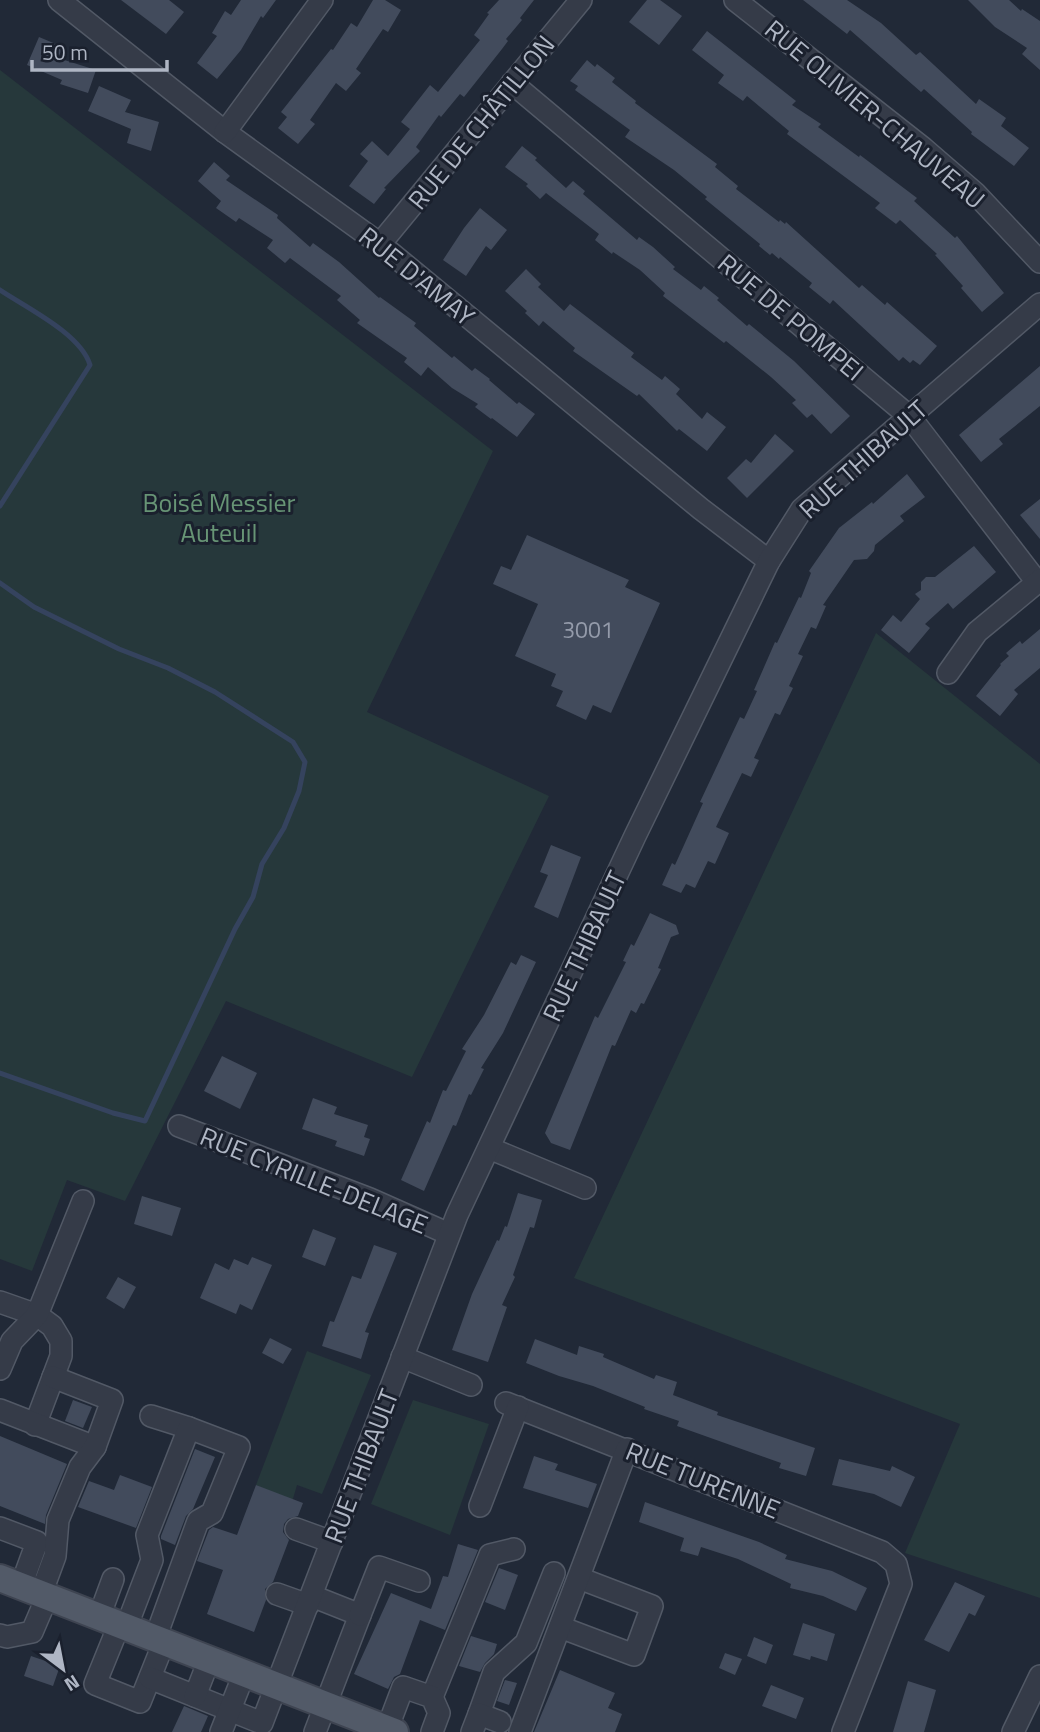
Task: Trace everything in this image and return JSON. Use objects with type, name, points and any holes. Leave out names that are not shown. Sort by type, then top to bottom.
[{"type":"main road","points":[[27,1589],[389,1731]]},
{"type":"street","name":"RUE D'AMAY","points":[[59,0],[225,132],[380,244],[701,509],[769,561]]},
{"type":"street","points":[[225,132],[322,0]]},
{"type":"street","name":"RUE DE CHÂTILLON","points":[[380,244],[581,0]]},
{"type":"street","name":"RUE OLIVIER-CHAUVEAU","points":[[735,0],[923,148],[975,193],[1040,262]]},
{"type":"street","name":"RUE DE POMPEI","points":[[512,83],[910,417],[1038,581]]},
{"type":"street","name":"RUE THIBAULT","points":[[264,1728],[449,1234],[635,835],[769,561],[802,509],[1040,304]]},
{"type":"street","points":[[948,673],[977,632],[1038,581]]},
{"type":"street","name":"RUE CYRILLE-DELAGE","points":[[180,1126],[370,1199],[449,1234]]},
{"type":"street","points":[[489,1148],[585,1188]]},
{"type":"street","points":[[0,1369],[12,1341],[37,1315],[83,1201]]},
{"type":"street","points":[[0,1302],[37,1315],[52,1326],[61,1341],[61,1356],[35,1425]]},
{"type":"street","points":[[402,1357],[471,1385]]},
{"type":"street","points":[[27,1589],[55,1556],[58,1520],[80,1467],[95,1447],[112,1400],[53,1377]]},
{"type":"street","name":"RUE TURENNE","points":[[480,1506],[512,1405],[882,1552],[896,1564],[901,1584],[843,1732]]},
{"type":"street","points":[[0,1410],[95,1447]]},
{"type":"street","points":[[151,1416],[189,1429],[239,1447],[212,1513],[198,1521],[159,1641],[150,1678],[140,1702],[95,1684],[115,1623],[152,1560],[147,1535],[189,1429]]},
{"type":"street","points":[[520,1732],[627,1450]]},
{"type":"street","points":[[2,1642],[32,1632],[27,1589],[37,1542],[58,1520]]},
{"type":"street","points":[[0,1528],[37,1542]]},
{"type":"street","points":[[296,1529],[332,1542]]},
{"type":"street","points":[[432,1732],[439,1713],[432,1697],[490,1555],[514,1549]]},
{"type":"street","points":[[315,1732],[379,1567],[419,1581]]},
{"type":"street","points":[[500,1722],[475,1723],[494,1672],[526,1643],[554,1573]]},
{"type":"street","points":[[560,1627],[634,1655],[652,1606],[579,1578]]},
{"type":"street","points":[[113,1579],[115,1623]]},
{"type":"street","points":[[277,1594],[360,1615]]},
{"type":"street","points":[[195,1696],[209,1660]]},
{"type":"street","points":[[221,1732],[244,1674]]},
{"type":"street","points":[[150,1678],[229,1710],[264,1728]]},
{"type":"street","points":[[389,1731],[403,1687],[432,1697]]},
{"type":"street","points":[[1013,1732],[1037,1688]]},
{"type":"green space","name":"Boisé Messier Auteuil","points":[[0,70],[493,451],[367,712],[549,796],[412,1077],[226,1001],[125,1201],[67,1180],[32,1271],[0,1259]]},
{"type":"green space","points":[[876,633],[1040,764],[1040,1598],[905,1553],[960,1424],[574,1278]]},
{"type":"green space","points":[[307,1351],[371,1375],[322,1494],[297,1485],[292,1502],[256,1485]]},
{"type":"green space","points":[[413,1400],[489,1424],[450,1535],[371,1504]]},
{"type":"building","points":[[121,0],[169,0],[184,12],[166,34]]},
{"type":"building","points":[[241,0],[276,0],[263,18],[261,16],[241,50],[217,79],[197,63],[217,36],[212,33],[225,11],[231,15]]},
{"type":"building","points":[[373,0],[385,0],[401,10],[388,32],[383,29],[356,69],[361,73],[346,91],[336,83],[310,120],[315,124],[298,144],[278,128],[287,117],[281,112],[331,49],[333,50],[351,23],[357,27]]},
{"type":"building","points":[[499,0],[534,0],[506,39],[508,41],[502,49],[464,97],[460,94],[441,117],[439,115],[416,147],[420,151],[384,188],[386,189],[374,204],[349,186],[368,161],[360,154],[372,141],[388,156],[410,129],[401,122],[430,85],[438,92],[480,40],[474,35],[489,14],[487,13]]},
{"type":"building","points":[[647,0],[660,0],[682,16],[659,45],[629,22]]},
{"type":"building","points":[[803,0],[847,0],[881,23],[916,55],[920,52],[976,104],[979,99],[1006,118],[1001,126],[1029,148],[1014,166],[971,134],[972,132],[924,89],[921,92],[850,30],[847,34]]},
{"type":"building","points":[[968,0],[1009,0],[1021,11],[1022,9],[1040,21],[1040,70],[1022,54],[1027,48],[995,27]]},
{"type":"building","points":[[707,31],[796,101],[792,105],[821,124],[818,127],[917,198],[914,201],[955,238],[957,236],[1004,293],[982,312],[935,255],[937,254],[900,220],[896,224],[875,208],[880,203],[787,134],[789,131],[747,96],[743,101],[718,83],[724,75],[692,50]]},
{"type":"building","points":[[39,37],[63,47],[58,58],[96,70],[88,93],[60,84],[62,80],[27,65]]},
{"type":"building","points":[[587,60],[615,78],[612,82],[636,101],[635,103],[717,164],[715,167],[738,186],[736,189],[779,222],[786,222],[859,288],[862,285],[885,305],[887,302],[937,346],[920,365],[913,360],[910,363],[903,357],[899,361],[833,300],[830,304],[809,287],[812,283],[780,257],[779,259],[772,253],[770,255],[759,246],[760,244],[674,170],[625,137],[630,130],[575,90],[578,86],[570,81]]},
{"type":"building","points":[[99,86],[131,100],[125,112],[159,122],[151,151],[127,143],[131,129],[88,111]]},
{"type":"building","points":[[522,146],[566,188],[573,181],[585,191],[583,194],[637,240],[639,237],[653,247],[675,267],[673,269],[701,290],[704,286],[719,298],[717,300],[747,326],[749,324],[794,361],[850,416],[831,434],[812,414],[807,418],[792,403],[796,400],[771,377],[663,296],[665,293],[640,270],[613,252],[612,254],[595,240],[599,234],[546,193],[540,199],[526,186],[528,184],[505,167]]},
{"type":"building","points":[[214,162],[230,176],[226,180],[278,215],[277,218],[310,247],[313,243],[339,262],[379,298],[416,323],[414,326],[452,358],[454,356],[472,371],[475,368],[517,404],[519,402],[535,414],[517,437],[475,407],[478,404],[452,388],[428,367],[421,376],[404,362],[407,358],[357,323],[360,320],[337,300],[341,296],[290,258],[285,263],[267,248],[273,240],[239,218],[236,222],[216,208],[221,201],[198,181]]},
{"type":"building","points":[[480,208],[507,230],[491,250],[486,246],[466,276],[443,260]]},
{"type":"building","points":[[526,269],[541,284],[538,287],[564,311],[570,304],[634,353],[631,357],[662,380],[665,376],[680,389],[676,394],[702,419],[707,412],[726,427],[707,451],[679,429],[677,431],[639,394],[637,396],[573,351],[575,348],[543,321],[539,326],[525,313],[527,311],[505,291]]},
{"type":"building","points":[[1040,366],[1040,406],[999,439],[1003,444],[981,462],[959,435]]},
{"type":"building","points":[[775,434],[794,451],[747,498],[727,478],[746,459],[751,463]]},
{"type":"building","points":[[907,474],[925,497],[900,516],[904,521],[875,545],[874,551],[867,559],[854,560],[823,605],[826,606],[816,629],[811,627],[798,654],[803,656],[789,686],[793,688],[780,715],[775,713],[754,758],[759,760],[751,777],[742,773],[716,827],[729,833],[715,864],[708,861],[695,888],[686,884],[681,893],[662,885],[672,863],[675,865],[703,803],[700,802],[740,717],[744,719],[775,642],[777,643],[799,597],[801,598],[811,573],[809,571],[839,528],[872,502],[873,504]]},
{"type":"building","points":[[1040,499],[1040,539],[1020,515]]},
{"type":"building","points":[[527,535],[629,580],[625,587],[660,603],[611,713],[593,705],[586,720],[556,706],[563,691],[551,686],[556,674],[515,656],[538,604],[493,584],[501,566],[511,570]]},
{"type":"building","points":[[974,546],[996,572],[953,609],[948,603],[925,624],[930,628],[909,653],[881,630],[893,615],[901,622],[920,599],[915,594],[921,590],[921,582],[926,577],[935,577]]},
{"type":"building","points":[[1040,629],[1040,668],[1014,690],[1018,694],[1000,716],[976,696],[1009,656],[1006,653]]},
{"type":"building","points":[[551,845],[581,857],[558,918],[534,907],[548,875],[540,872]]},
{"type":"building","points":[[650,913],[676,925],[679,934],[671,937],[658,968],[661,969],[644,1004],[641,1003],[636,1013],[631,1010],[615,1046],[612,1045],[570,1150],[551,1143],[545,1133],[595,1016],[598,1018],[626,962],[623,961],[631,944],[634,946]]},
{"type":"building","points":[[521,955],[536,962],[503,1033],[481,1068],[484,1069],[471,1095],[469,1094],[456,1126],[453,1125],[424,1191],[401,1180],[427,1121],[430,1123],[443,1090],[446,1091],[466,1051],[462,1049],[484,1015],[511,962],[516,965]]},
{"type":"building","points":[[222,1056],[257,1073],[240,1109],[204,1091]]},
{"type":"building","points":[[313,1098],[337,1107],[334,1114],[368,1125],[364,1137],[370,1139],[364,1156],[335,1146],[337,1141],[302,1129]]},
{"type":"building","points":[[518,1193],[542,1200],[534,1228],[530,1227],[513,1275],[515,1277],[502,1305],[507,1307],[488,1362],[452,1350],[472,1294],[497,1240],[499,1241],[505,1226],[507,1227]]},
{"type":"building","points":[[142,1196],[181,1208],[172,1236],[134,1224]]},
{"type":"building","points":[[313,1229],[336,1238],[325,1266],[302,1257]]},
{"type":"building","points":[[374,1245],[397,1253],[365,1332],[369,1333],[361,1359],[322,1346],[330,1321],[334,1322],[352,1276],[361,1279]]},
{"type":"building","points":[[252,1257],[272,1265],[252,1310],[240,1304],[236,1314],[200,1298],[215,1263],[229,1270],[234,1259],[248,1265]]},
{"type":"building","points":[[118,1277],[136,1287],[124,1309],[106,1298]]},
{"type":"building","points":[[270,1338],[292,1349],[283,1364],[262,1353]]},
{"type":"building","points":[[535,1339],[577,1355],[579,1346],[604,1354],[603,1357],[654,1379],[656,1375],[677,1382],[673,1395],[718,1412],[717,1415],[815,1448],[806,1476],[779,1468],[781,1463],[677,1426],[679,1421],[593,1386],[526,1363]]},
{"type":"building","points":[[73,1400],[92,1407],[83,1428],[65,1421]]},
{"type":"building","points":[[0,1436],[67,1464],[46,1515],[45,1524],[0,1506]]},
{"type":"building","points":[[195,1449],[215,1457],[175,1545],[161,1539],[161,1536]]},
{"type":"building","points":[[534,1456],[558,1464],[555,1470],[597,1484],[588,1508],[523,1488]]},
{"type":"building","points":[[839,1459],[890,1471],[892,1466],[915,1477],[901,1507],[874,1494],[832,1485]]},
{"type":"building","points":[[120,1475],[152,1487],[136,1528],[78,1507],[89,1481],[114,1490]]},
{"type":"building","points":[[256,1485],[303,1503],[298,1516],[288,1519],[284,1524],[283,1532],[289,1540],[273,1582],[265,1589],[266,1600],[254,1632],[207,1614],[223,1570],[197,1561],[209,1530],[213,1527],[237,1535]]},
{"type":"building","points":[[645,1502],[759,1542],[787,1555],[785,1559],[832,1571],[867,1588],[856,1611],[823,1596],[790,1588],[791,1584],[738,1559],[701,1547],[698,1556],[680,1551],[684,1538],[639,1522]]},
{"type":"building","points":[[458,1544],[478,1550],[445,1630],[420,1620],[400,1674],[394,1677],[388,1689],[354,1674],[391,1593],[431,1609],[443,1576],[448,1577]]},
{"type":"building","points":[[499,1568],[518,1575],[505,1610],[485,1602]]},
{"type":"building","points":[[955,1582],[985,1596],[975,1616],[969,1613],[949,1652],[924,1640]]},
{"type":"building","points":[[803,1623],[835,1634],[827,1661],[811,1656],[810,1660],[793,1655]]},
{"type":"building","points":[[471,1636],[497,1644],[494,1654],[480,1672],[459,1666]]},
{"type":"building","points":[[754,1637],[773,1645],[766,1664],[747,1656]]},
{"type":"building","points":[[725,1653],[742,1659],[735,1675],[719,1668]]},
{"type":"building","points":[[31,1656],[60,1666],[53,1686],[24,1676]]},
{"type":"building","points":[[560,1670],[615,1693],[608,1708],[622,1714],[615,1732],[534,1732]]},
{"type":"building","points":[[505,1680],[517,1683],[509,1705],[497,1701]]},
{"type":"building","points":[[908,1681],[936,1690],[924,1732],[893,1732]]},
{"type":"building","points":[[771,1685],[804,1698],[796,1719],[762,1706]]},
{"type":"building","points":[[184,1706],[208,1716],[201,1732],[172,1732]]},
{"type":"waterway","points":[[0,290],[65,332],[85,354],[90,365],[0,506]]},
{"type":"waterway","points":[[0,583],[34,607],[215,692],[293,742],[305,762],[299,791],[284,828],[262,864],[253,897],[235,929],[145,1121],[113,1113],[0,1073]]}]
